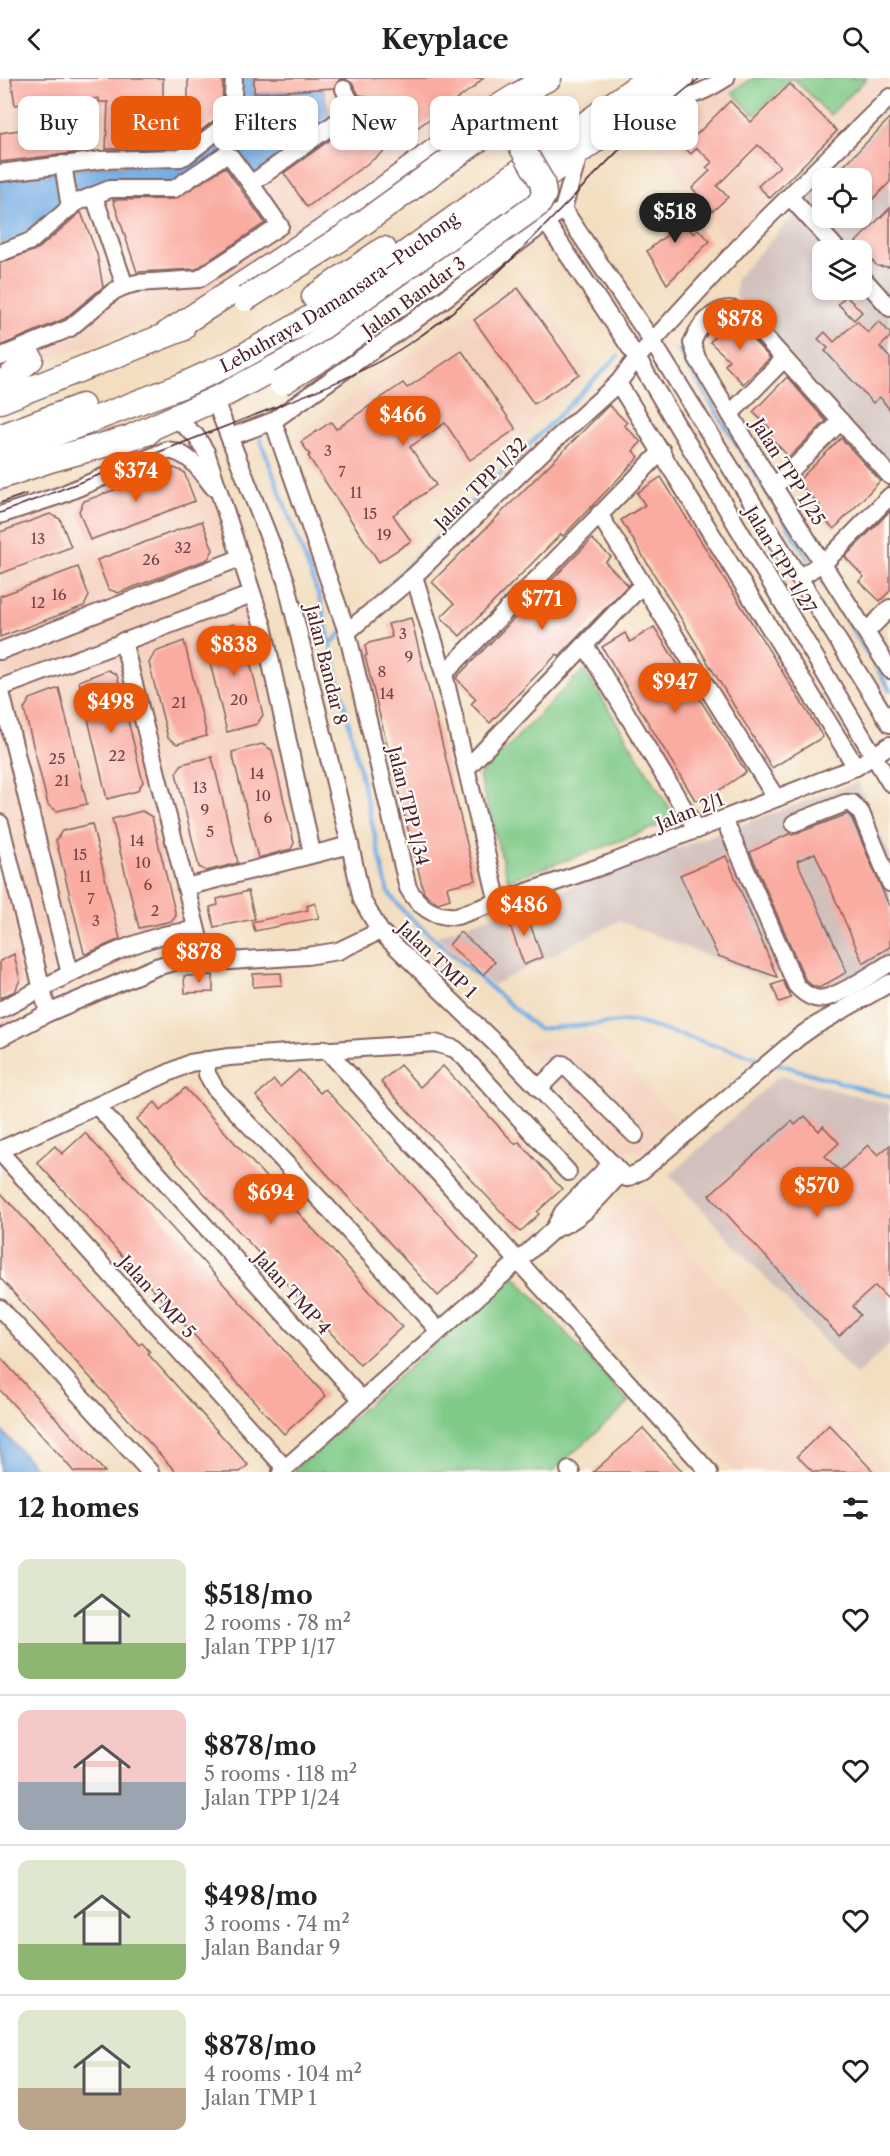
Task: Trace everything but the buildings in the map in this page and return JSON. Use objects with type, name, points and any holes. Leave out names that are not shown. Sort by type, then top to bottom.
[{"type":"highway","points":[[166,334],[256,277],[513,96],[549,78]]},
{"type":"highway","name":"Lebuhraya Damansara–Puchong","points":[[0,435],[168,374],[222,350],[276,320],[334,285],[622,78]]},
{"type":"highway","points":[[133,436],[222,396],[300,354],[580,151],[652,87],[681,78]]},
{"type":"highway","name":"Lebuhraya Damansara–Puchong","points":[[0,455],[181,386],[229,364],[352,292],[652,87]]},
{"type":"highway","points":[[0,399],[166,334],[201,323],[245,299],[345,236],[493,129],[503,129],[513,135],[542,182],[544,194],[539,204],[327,355],[281,383],[219,411],[182,424],[133,436],[0,477]]},
{"type":"highway","points":[[208,294],[252,270],[322,222],[340,219]]},
{"type":"highway","points":[[0,385],[31,358]]},
{"type":"highway","points":[[51,460],[102,434],[147,418],[212,389],[224,375],[229,364]]},
{"type":"street","points":[[201,145],[230,121],[234,78]]},
{"type":"street","points":[[652,87],[676,98],[690,97],[703,93],[726,78]]},
{"type":"street","points":[[251,184],[357,107],[344,89]]},
{"type":"street","name":"Jalan TPP 1/32","points":[[347,632],[414,576],[556,438],[618,383],[652,341],[743,243],[890,97]]},
{"type":"street","points":[[0,173],[64,167],[101,160],[180,158],[194,150]]},
{"type":"street","points":[[201,150],[211,163]]},
{"type":"street","points":[[563,209],[580,151]]},
{"type":"street","points":[[0,253],[31,241],[75,203],[110,189],[174,189],[226,154],[231,157],[280,226],[199,279],[137,283],[125,286],[114,291],[70,328],[0,357]]},
{"type":"street","points":[[64,167],[70,206]]},
{"type":"street","points":[[94,196],[125,286]]},
{"type":"street","points":[[790,197],[829,240]]},
{"type":"street","name":"Jalan Bandar 3","points":[[236,435],[267,423],[443,300],[563,209]]},
{"type":"street","name":"Jalan TPP 1/27","points":[[563,209],[652,341],[890,724]]},
{"type":"street","name":"Jalan TPP 1/27","points":[[546,222],[637,358],[890,783]]},
{"type":"street","points":[[872,287],[889,304]]},
{"type":"street","name":"Jalan TPP 1/25","points":[[784,359],[737,309],[728,308],[717,311],[698,330],[692,343],[697,358],[774,488],[890,669]]},
{"type":"street","points":[[730,414],[784,359],[890,476]]},
{"type":"street","points":[[618,383],[856,766]]},
{"type":"street","name":"Jalan Bandar 8","points":[[219,411],[236,435],[286,581],[362,900],[380,932]]},
{"type":"street","points":[[774,488],[841,422]]},
{"type":"street","name":"Jalan TPP 1/34","points":[[267,423],[347,632],[408,888],[413,897],[431,913],[445,917],[457,916],[498,903]]},
{"type":"street","points":[[182,424],[202,444],[263,626],[312,853]]},
{"type":"street","points":[[0,515],[61,495],[168,450],[179,452],[190,458],[220,496]]},
{"type":"street","points":[[444,674],[662,451]]},
{"type":"street","points":[[799,578],[822,563],[843,545],[890,496]]},
{"type":"street","points":[[599,514],[776,798]]},
{"type":"street","points":[[0,651],[240,558]]},
{"type":"street","points":[[414,576],[444,674],[498,903]]},
{"type":"street","points":[[468,768],[643,584]]},
{"type":"street","points":[[70,974],[0,688],[252,594]]},
{"type":"street","points":[[866,632],[890,608]]},
{"type":"street","points":[[123,641],[204,958]]},
{"type":"street","points":[[585,645],[697,830]]},
{"type":"street","name":"Jalan 2/1","points":[[498,903],[611,863],[856,766],[890,745]]},
{"type":"street","points":[[794,823],[845,803],[852,803],[861,813],[890,883]]},
{"type":"street","points":[[724,819],[801,992],[826,998],[890,963]]},
{"type":"street","points":[[1,833],[6,869],[48,1013]]},
{"type":"street","points":[[186,887],[350,844]]},
{"type":"street","points":[[0,1010],[70,974],[132,946],[161,936],[196,930]]},
{"type":"street","name":"Jalan TMP 1","points":[[0,1038],[48,1013],[156,967],[181,960],[204,958],[230,961],[307,956],[338,951],[380,932],[617,1168]]},
{"type":"street","points":[[283,1470],[554,1229],[571,1223],[591,1205],[617,1168],[627,1178],[643,1170],[799,1037],[828,1017],[890,983]]},
{"type":"street","points":[[0,1151],[190,1063],[326,1049],[435,1042],[455,1049],[464,1057],[568,1172]]},
{"type":"street","points":[[326,1049],[709,1472]]},
{"type":"street","points":[[206,1060],[207,1074],[216,1090],[328,1208],[439,1331]]},
{"type":"street","points":[[539,1088],[563,1064],[635,1135]]},
{"type":"street","name":"Jalan TMP 4","points":[[97,1106],[362,1400]]},
{"type":"street","name":"Jalan TMP 5","points":[[0,1151],[283,1470]]},
{"type":"street","points":[[0,1308],[150,1472]]},
{"type":"shaded area","points":[[0,78],[516,78],[503,96],[430,96],[430,150],[212,300],[39,363],[0,381]]},
{"type":"shaded area","points":[[741,78],[890,78],[890,82],[726,243],[663,150],[698,150],[698,104]]},
{"type":"shaded area","points":[[890,115],[890,466],[736,296],[736,279],[812,194],[812,228],[872,228],[872,168],[836,168]]},
{"type":"shaded area","points":[[525,275],[588,367],[587,380],[530,422],[533,429],[406,518],[418,537],[379,565],[371,562],[297,443],[298,434]]},
{"type":"shaded area","points":[[180,437],[238,511],[329,864],[202,897],[213,945],[151,951],[0,1027],[0,518]]},
{"type":"shaded area","points":[[858,782],[890,857],[890,970],[828,1005],[812,993],[793,967],[764,978],[619,921],[493,985],[437,936]]},
{"type":"shaded area","points":[[597,1034],[676,1118],[642,1150],[624,1151],[520,1043]]},
{"type":"shaded area","points":[[780,1075],[890,1105],[890,1344],[856,1375],[670,1175]]},
{"type":"shaded area","points":[[637,1194],[890,1472],[735,1472],[552,1272]]},
{"type":"green space","points":[[753,78],[792,78],[754,115],[732,92]]},
{"type":"green space","points":[[793,78],[867,78],[830,115]]},
{"type":"green space","points":[[584,669],[676,819],[508,880],[479,776]]},
{"type":"green space","points":[[513,1274],[629,1403],[552,1472],[296,1472],[294,1470]]},
{"type":"water","points":[[240,78],[253,78],[254,94],[323,89],[330,119],[318,128],[318,96],[237,96]]},
{"type":"water","points":[[213,140],[213,150],[288,150],[253,176],[235,154],[173,185],[113,185],[30,236],[0,249],[0,180],[100,166],[180,164]]},
{"type":"water","points":[[0,1428],[39,1472],[0,1472]]},
{"type":"waterway","points":[[678,350],[809,560]]},
{"type":"waterway","points":[[381,593],[618,356]]},
{"type":"waterway","points":[[260,439],[320,599],[388,892],[404,912],[538,1029],[633,1021],[765,1060]]},
{"type":"waterway","points":[[819,576],[890,690]]},
{"type":"waterway","points":[[331,644],[342,632]]},
{"type":"waterway","points":[[775,1063],[890,1097]]},
{"type":"tram line","points":[[0,513],[305,395],[393,354],[452,312],[489,281],[627,142],[700,78]]},
{"type":"tram line","points":[[0,503],[26,494]]}]
